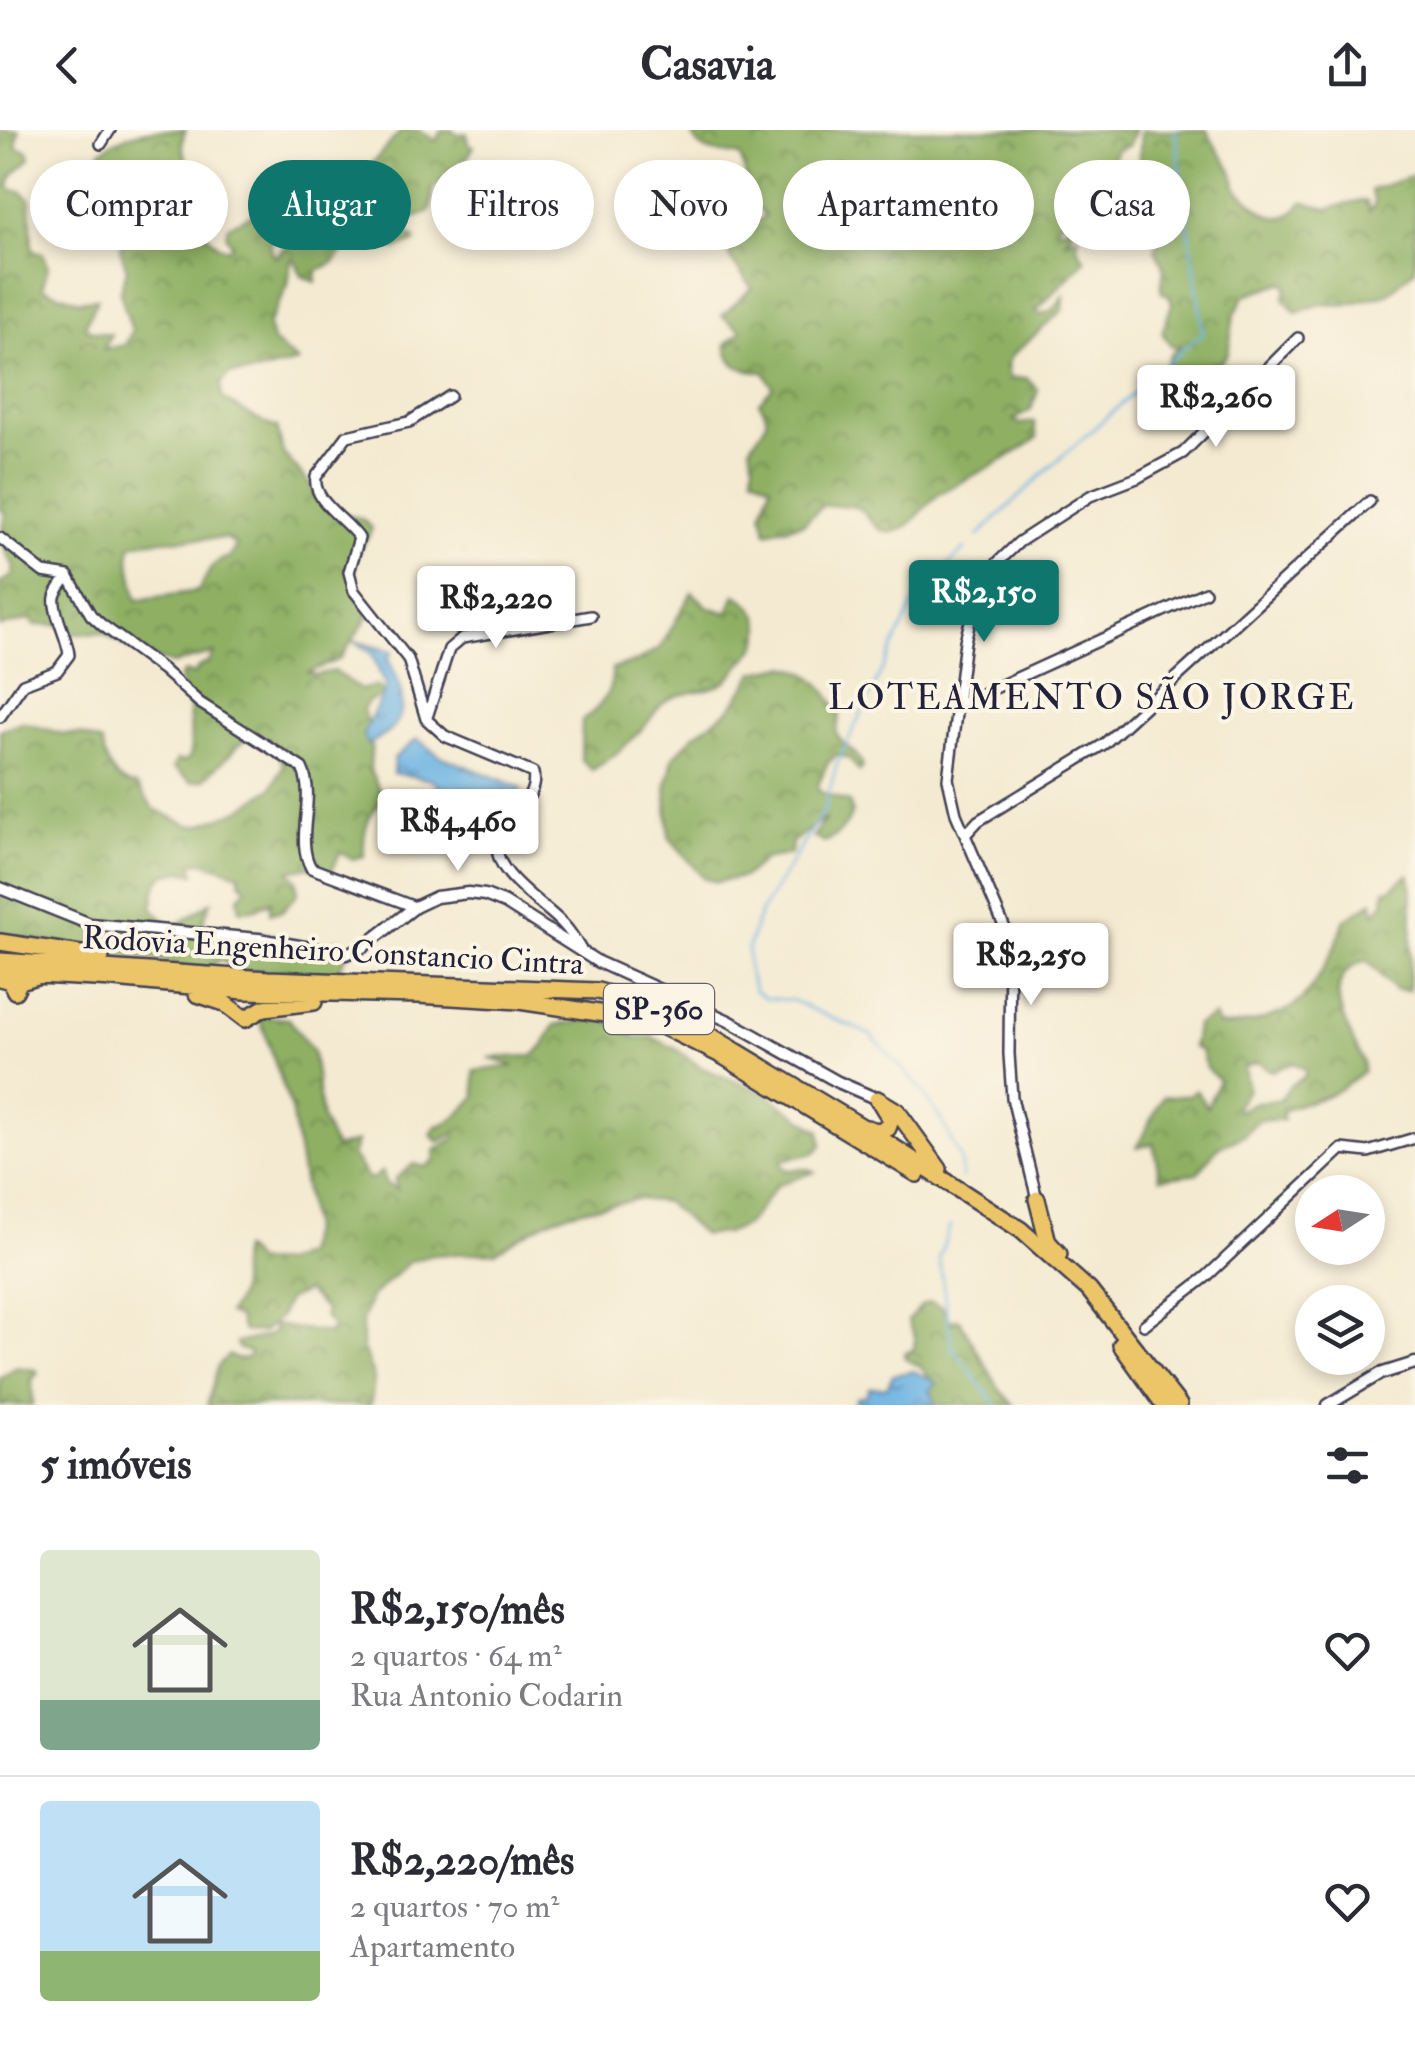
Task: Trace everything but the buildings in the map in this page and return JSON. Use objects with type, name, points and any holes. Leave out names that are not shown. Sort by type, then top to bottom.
[{"type":"highway","points":[[0,942],[114,960],[138,969]]},
{"type":"highway","name":"Rodovia Engenheiro Constancio Cintra","points":[[0,961],[268,979],[598,991],[671,1012],[998,1214],[1068,1268],[1179,1405]]},
{"type":"highway","name":"Rodovia Engenheiro Constancio Cintra","points":[[0,976],[10,980],[15,991],[20,982],[42,974],[298,993],[418,994],[565,1006],[652,1020],[723,1056],[1010,1234],[1068,1282],[1164,1405]]},
{"type":"highway","points":[[155,984],[224,1002],[246,1019],[264,1008],[352,993]]},
{"type":"highway","points":[[864,1128],[888,1128],[888,1111],[877,1098]]},
{"type":"highway","points":[[877,1098],[897,1111],[924,1153],[959,1189]]},
{"type":"highway","points":[[998,1214],[1023,1220],[1032,1217],[1037,1199]]},
{"type":"highway","points":[[1037,1199],[1048,1242],[1088,1290]]},
{"type":"street","points":[[101,144],[110,130]]},
{"type":"street","points":[[1037,1199],[1012,1098],[1010,940],[965,835],[948,779],[966,641],[978,590],[1019,542],[1090,496],[1183,453],[1298,338]]},
{"type":"street","points":[[450,396],[409,422],[348,436],[314,484],[319,496],[358,538],[350,572],[354,591],[408,659],[426,720],[445,736],[533,773],[534,787],[498,842],[498,858],[516,882],[565,925],[583,952]]},
{"type":"street","points":[[965,835],[978,821],[1104,744],[1370,501]]},
{"type":"street","points":[[0,538],[43,572],[68,576]]},
{"type":"street","points":[[0,717],[23,684],[52,674],[70,655],[54,604],[54,596],[68,576]]},
{"type":"street","points":[[68,576],[91,615],[102,625],[200,703],[302,768],[307,783],[305,844],[311,868],[415,907]]},
{"type":"street","points":[[958,705],[1205,592]]},
{"type":"street","points":[[426,720],[449,649],[462,638],[591,616]]},
{"type":"street","points":[[0,888],[90,924],[258,939],[346,954],[363,947],[415,907],[436,897],[485,895],[598,962],[728,1021],[838,1082],[877,1098]]},
{"type":"street","points":[[1144,1325],[1206,1276],[1342,1149],[1368,1152],[1415,1138]]},
{"type":"street","points":[[1328,1405],[1380,1374],[1415,1363]]},
{"type":"green space","points":[[0,130],[19,130],[16,147],[28,151],[30,158],[12,176],[10,185],[11,190],[21,191],[30,199],[30,250],[43,253],[48,267],[42,288],[79,301],[98,298],[85,326],[91,331],[111,334],[104,349],[125,345],[132,331],[120,292],[127,270],[121,250],[228,250],[232,244],[228,226],[248,216],[248,250],[272,250],[275,257],[282,250],[344,250],[334,262],[317,271],[316,282],[302,276],[295,260],[291,260],[288,285],[268,325],[272,341],[298,362],[255,373],[229,374],[221,384],[222,398],[277,427],[283,453],[315,495],[335,511],[362,519],[372,528],[357,554],[355,566],[368,617],[340,659],[308,672],[314,675],[334,671],[361,690],[375,686],[386,693],[363,709],[366,720],[373,724],[370,770],[384,799],[367,825],[364,856],[352,859],[340,852],[331,873],[309,867],[289,871],[297,880],[298,893],[282,911],[270,913],[271,901],[257,909],[240,910],[238,898],[247,888],[240,882],[240,874],[203,862],[192,863],[195,874],[181,871],[163,875],[156,886],[152,908],[167,923],[177,925],[211,902],[203,921],[210,936],[224,939],[259,932],[310,946],[339,940],[348,952],[337,973],[340,978],[273,970],[242,972],[229,967],[223,959],[208,967],[188,970],[165,961],[0,934],[0,730],[21,722],[102,743],[108,765],[116,776],[137,786],[154,809],[189,825],[200,825],[240,810],[272,788],[283,766],[273,743],[252,732],[205,779],[192,782],[173,768],[177,760],[183,762],[190,757],[191,751],[189,707],[180,676],[185,672],[193,675],[214,653],[173,664],[139,654],[104,633],[71,634],[58,625],[33,625],[32,619],[0,627],[0,583],[12,576],[14,566],[5,548],[5,513],[0,509],[0,280],[4,248],[0,229]],"holes":[[[226,538],[236,545],[230,557],[213,565],[198,591],[137,600],[129,558],[131,546],[161,540]]]},
{"type":"green space","points":[[186,130],[187,160],[93,160],[109,145],[144,132]]},
{"type":"green space","points":[[402,130],[419,130],[436,141],[441,130],[467,133],[468,144],[474,146],[468,157],[431,160],[431,206],[426,214],[411,220],[411,160],[375,160]]},
{"type":"green space","points":[[691,130],[1135,130],[1128,146],[1117,149],[1113,160],[1054,160],[1054,250],[1079,250],[1085,260],[1036,311],[1041,314],[1053,310],[1064,296],[1063,310],[1012,355],[1007,364],[1009,379],[1027,378],[1038,390],[1031,410],[1014,420],[1020,424],[1034,422],[1037,438],[941,493],[900,530],[882,531],[857,508],[823,505],[804,523],[767,532],[762,513],[771,485],[753,475],[750,447],[766,420],[759,402],[773,387],[764,372],[743,369],[734,363],[726,344],[742,331],[722,316],[752,288],[731,260],[729,250],[763,250],[763,160],[741,160],[740,156],[717,153],[704,149]]},
{"type":"green space","points":[[1141,130],[1207,130],[1232,171],[1236,187],[1274,217],[1288,215],[1303,202],[1328,209],[1361,200],[1367,202],[1369,211],[1375,204],[1371,190],[1415,175],[1415,269],[1387,294],[1343,305],[1320,304],[1296,313],[1284,298],[1288,288],[1284,282],[1245,295],[1234,316],[1228,353],[1209,376],[1194,377],[1178,392],[1158,389],[1157,379],[1169,356],[1180,347],[1172,346],[1162,333],[1172,304],[1169,295],[1161,292],[1164,267],[1155,250],[1190,250],[1190,160],[1140,160]]},
{"type":"green space","points":[[692,592],[708,607],[728,613],[736,594],[747,602],[759,618],[757,645],[723,683],[667,700],[630,741],[592,770],[581,760],[582,720],[604,698],[611,684],[612,669],[636,662],[660,648]]},
{"type":"green space","points":[[785,666],[812,677],[840,714],[836,733],[863,767],[859,771],[850,759],[837,754],[827,764],[817,788],[849,802],[852,813],[841,831],[824,842],[813,837],[826,818],[792,842],[791,854],[765,859],[744,877],[716,882],[704,878],[669,837],[666,789],[673,758],[693,736],[731,708],[755,672]]},
{"type":"green space","points":[[1409,874],[1412,912],[1408,991],[1395,990],[1366,960],[1342,978],[1339,991],[1344,1019],[1363,1061],[1363,1071],[1333,1093],[1286,1109],[1282,1112],[1283,1120],[1258,1120],[1244,1135],[1218,1147],[1198,1173],[1160,1178],[1153,1143],[1137,1147],[1163,1097],[1188,1095],[1196,1090],[1207,1107],[1219,1080],[1206,1068],[1201,1051],[1193,1047],[1196,1025],[1214,1016],[1218,1025],[1249,1023],[1293,1006],[1320,974],[1344,921],[1373,901],[1375,913],[1384,903],[1385,890]],"holes":[[[1258,1062],[1271,1071],[1294,1063],[1305,1070],[1305,1076],[1289,1087],[1280,1100],[1253,1103],[1238,1111],[1236,1107],[1248,1089],[1244,1067]]]},
{"type":"green space","points":[[259,1016],[289,1019],[313,1052],[322,1120],[335,1148],[357,1142],[352,1155],[368,1178],[373,1179],[382,1171],[385,1183],[397,1190],[395,1179],[414,1164],[424,1167],[435,1161],[434,1151],[456,1137],[455,1133],[439,1142],[431,1135],[436,1126],[453,1119],[476,1096],[474,1071],[514,1066],[489,1058],[533,1056],[555,1025],[607,1021],[637,1038],[652,1037],[702,1068],[763,1092],[820,1131],[822,1145],[813,1153],[780,1162],[786,1170],[814,1172],[777,1185],[748,1224],[727,1233],[703,1235],[665,1202],[637,1199],[570,1212],[495,1252],[432,1255],[409,1262],[371,1297],[362,1321],[362,1346],[374,1379],[371,1405],[207,1405],[218,1366],[228,1355],[239,1360],[249,1357],[250,1352],[239,1349],[236,1343],[268,1336],[276,1330],[271,1325],[262,1332],[243,1331],[238,1318],[228,1313],[240,1289],[242,1249],[256,1262],[283,1263],[304,1254],[311,1227],[291,1109]],"holes":[[[307,1291],[325,1310],[325,1318],[333,1327],[328,1333],[275,1325],[287,1300]]]},
{"type":"green space","points":[[930,1302],[942,1307],[952,1323],[960,1321],[1000,1390],[1014,1405],[922,1405],[929,1377],[920,1366],[905,1359],[904,1353],[913,1350],[915,1344],[908,1320]]},
{"type":"green space","points":[[16,1367],[38,1373],[32,1380],[33,1405],[0,1405],[0,1378]]},
{"type":"water","points":[[354,641],[392,651],[388,660],[401,696],[396,723],[368,745],[363,734],[386,688],[372,654]]},
{"type":"water","points":[[417,739],[440,756],[522,788],[484,835],[433,780],[393,773],[394,758]]},
{"type":"water","points":[[914,1371],[937,1383],[930,1390],[937,1405],[854,1405],[856,1398],[867,1395],[869,1388],[887,1387],[893,1375]]},
{"type":"waterway","points":[[978,536],[1203,332],[1175,130]]},
{"type":"waterway","points":[[962,1178],[960,1158],[942,1121],[921,1089],[871,1035],[791,1000],[765,998],[755,991],[748,971],[748,947],[760,913],[824,810],[837,764],[919,593],[965,549]]},
{"type":"waterway","points":[[950,1226],[939,1258],[952,1347],[996,1405]]},
{"type":"district","name":"LOTEAMENTO SÃO JORGE","points":[[1092,697]]}]
